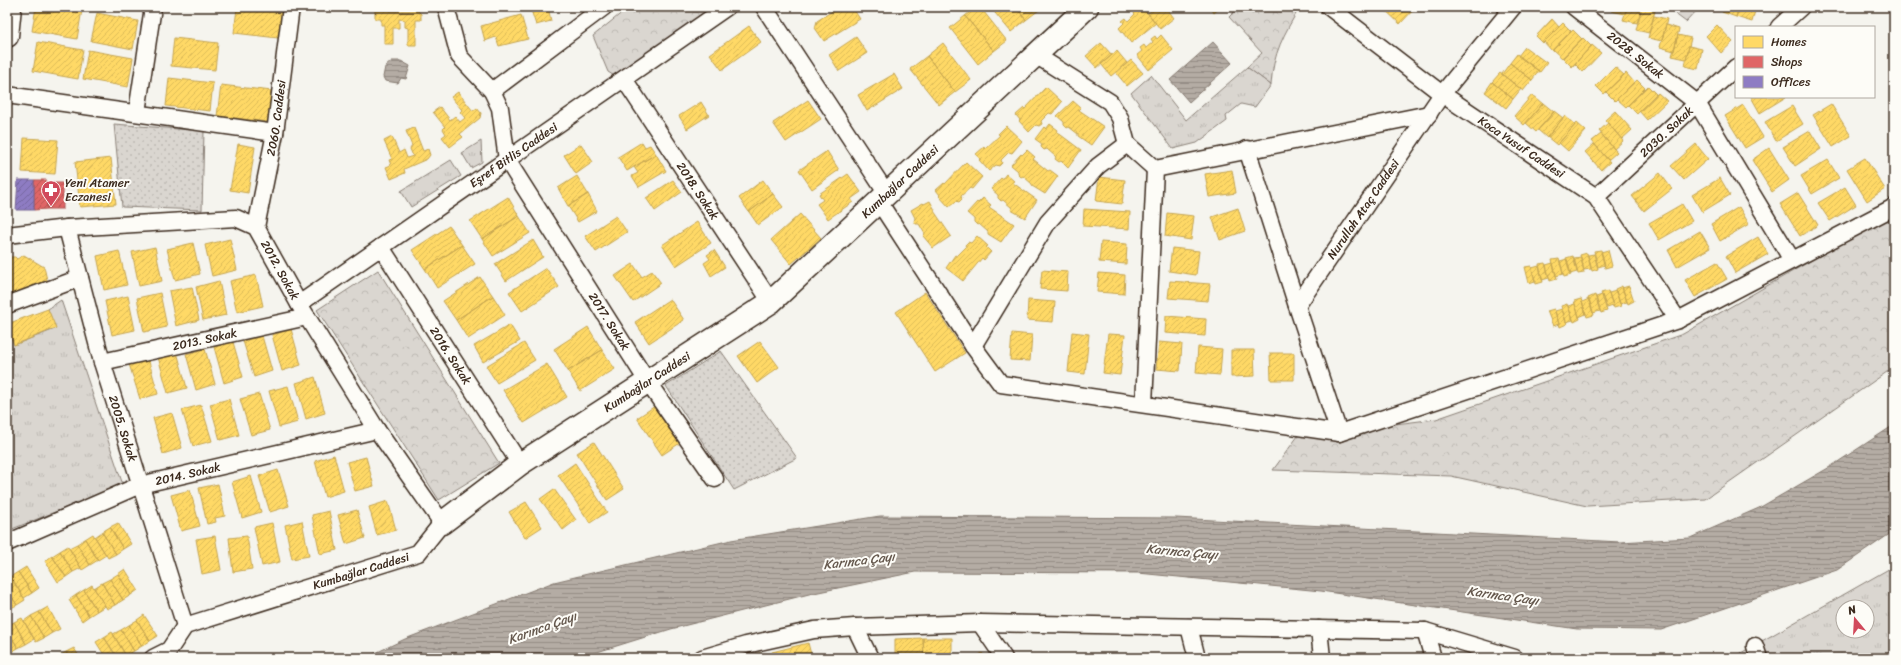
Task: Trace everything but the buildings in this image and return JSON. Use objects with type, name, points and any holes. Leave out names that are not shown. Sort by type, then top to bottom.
[{"type":"main road","points":[[7,36],[10,7]]},
{"type":"main road","name":"Kumbağlar Caddesi","points":[[442,523],[520,464],[771,302],[1034,54],[1087,7]]},
{"type":"street","points":[[138,112],[153,7]]},
{"type":"street","name":"2060. Caddesi","points":[[256,227],[275,133],[291,7]]},
{"type":"street","points":[[446,7],[459,56],[492,91],[500,108],[507,160]]},
{"type":"street","points":[[492,91],[587,18],[604,7]]},
{"type":"street","name":"Eşref Bitlis Caddesi","points":[[303,310],[381,248],[727,7]]},
{"type":"street","points":[[764,7],[973,346],[1001,384],[1339,433],[1678,320],[1894,207]]},
{"type":"street","name":"Koca Yusuf Caddesi","points":[[1329,7],[1442,94],[1596,197],[1678,320]]},
{"type":"street","name":"Nurullah Ataç Caddesi","points":[[1297,306],[1442,94],[1513,7]]},
{"type":"street","name":"2028. Sokak","points":[[1574,7],[1697,103]]},
{"type":"street","points":[[1780,26],[1794,9]]},
{"type":"street","points":[[1034,54],[1110,102],[1120,118],[1127,144],[1156,168]]},
{"type":"street","name":"2030. Sokak","points":[[1596,197],[1735,68]]},
{"type":"street","name":"2018. Sokak","points":[[624,79],[771,302]]},
{"type":"street","points":[[7,95],[138,112],[275,133]]},
{"type":"street","points":[[1697,103],[1792,260]]},
{"type":"street","points":[[1156,168],[1429,114]]},
{"type":"street","points":[[973,346],[1048,222],[1098,166],[1127,144]]},
{"type":"street","points":[[1248,149],[1297,306],[1339,433]]},
{"type":"street","name":"2017. Sokak","points":[[507,160],[647,381],[715,479]]},
{"type":"street","points":[[1144,404],[1156,168]]},
{"type":"street","name":"2012. Sokak","points":[[7,235],[67,228],[236,218],[256,227],[303,310],[377,430],[442,523]]},
{"type":"street","name":"2005. Sokak","points":[[67,228],[102,362],[184,626]]},
{"type":"street","name":"2016. Sokak","points":[[381,248],[520,464]]},
{"type":"street","points":[[7,304],[80,278]]},
{"type":"street","name":"2013. Sokak","points":[[102,362],[303,310]]},
{"type":"street","name":"2014. Sokak","points":[[7,543],[140,485],[377,430]]},
{"type":"street","name":"Kumbağlar Caddesi","points":[[184,626],[418,553],[442,523]]},
{"type":"street","points":[[980,623],[1004,658]]},
{"type":"street","points":[[702,658],[746,645],[814,630],[855,627],[980,623],[1425,631],[1515,658]]},
{"type":"street","points":[[153,658],[169,650],[184,626]]},
{"type":"street","points":[[855,627],[870,658]]},
{"type":"street","points":[[1189,627],[1197,658]]},
{"type":"street","points":[[1319,629],[1322,658]]},
{"type":"street","points":[[1425,631],[1433,658]]},
{"type":"green space","points":[[629,7],[712,7],[616,77],[608,72],[593,36]]},
{"type":"green space","points":[[1239,7],[1300,7],[1280,44],[1274,63],[1271,85],[1247,67],[1262,53],[1229,17]]},
{"type":"green space","points":[[1666,7],[1696,7],[1698,9],[1686,22]]},
{"type":"green space","points":[[1247,67],[1271,85],[1255,107],[1241,104],[1226,116],[1227,121],[1197,143],[1173,149],[1131,93],[1151,75],[1186,120]]},
{"type":"green space","points":[[114,124],[204,131],[202,210],[122,207]]},
{"type":"green space","points":[[481,141],[482,162],[471,168],[462,153]]},
{"type":"green space","points":[[451,160],[461,176],[411,207],[401,191]]},
{"type":"green space","points":[[1894,209],[1894,367],[1705,499],[1587,506],[1451,476],[1273,470],[1298,436],[1436,419],[1683,334],[1861,232]]},
{"type":"green space","points":[[378,270],[499,463],[439,500],[317,310]]},
{"type":"green space","points":[[61,300],[123,485],[7,531],[7,327],[14,345],[55,329],[48,309]]},
{"type":"green space","points":[[721,351],[797,458],[734,490],[666,386]]},
{"type":"green space","points":[[1894,566],[1894,652],[1883,658],[1732,658],[1835,600],[1835,639],[1875,639],[1875,599],[1836,599]]},
{"type":"water","points":[[1213,42],[1232,63],[1189,102],[1170,80]]},
{"type":"water","points":[[392,61],[401,61],[410,66],[406,79],[401,78],[398,83],[385,81],[383,77],[385,67]]},
{"type":"water","name":"Karınca Çayı","points":[[1894,425],[1894,531],[1837,570],[1661,630],[1577,629],[1321,591],[1138,573],[915,572],[809,594],[671,629],[578,658],[365,658],[405,639],[554,582],[731,540],[880,516],[1176,518],[1620,542],[1690,538],[1759,508],[1830,467]]},
{"type":"place","name":"Yeni Atamer Eczanesi","points":[[51,207]]}]
